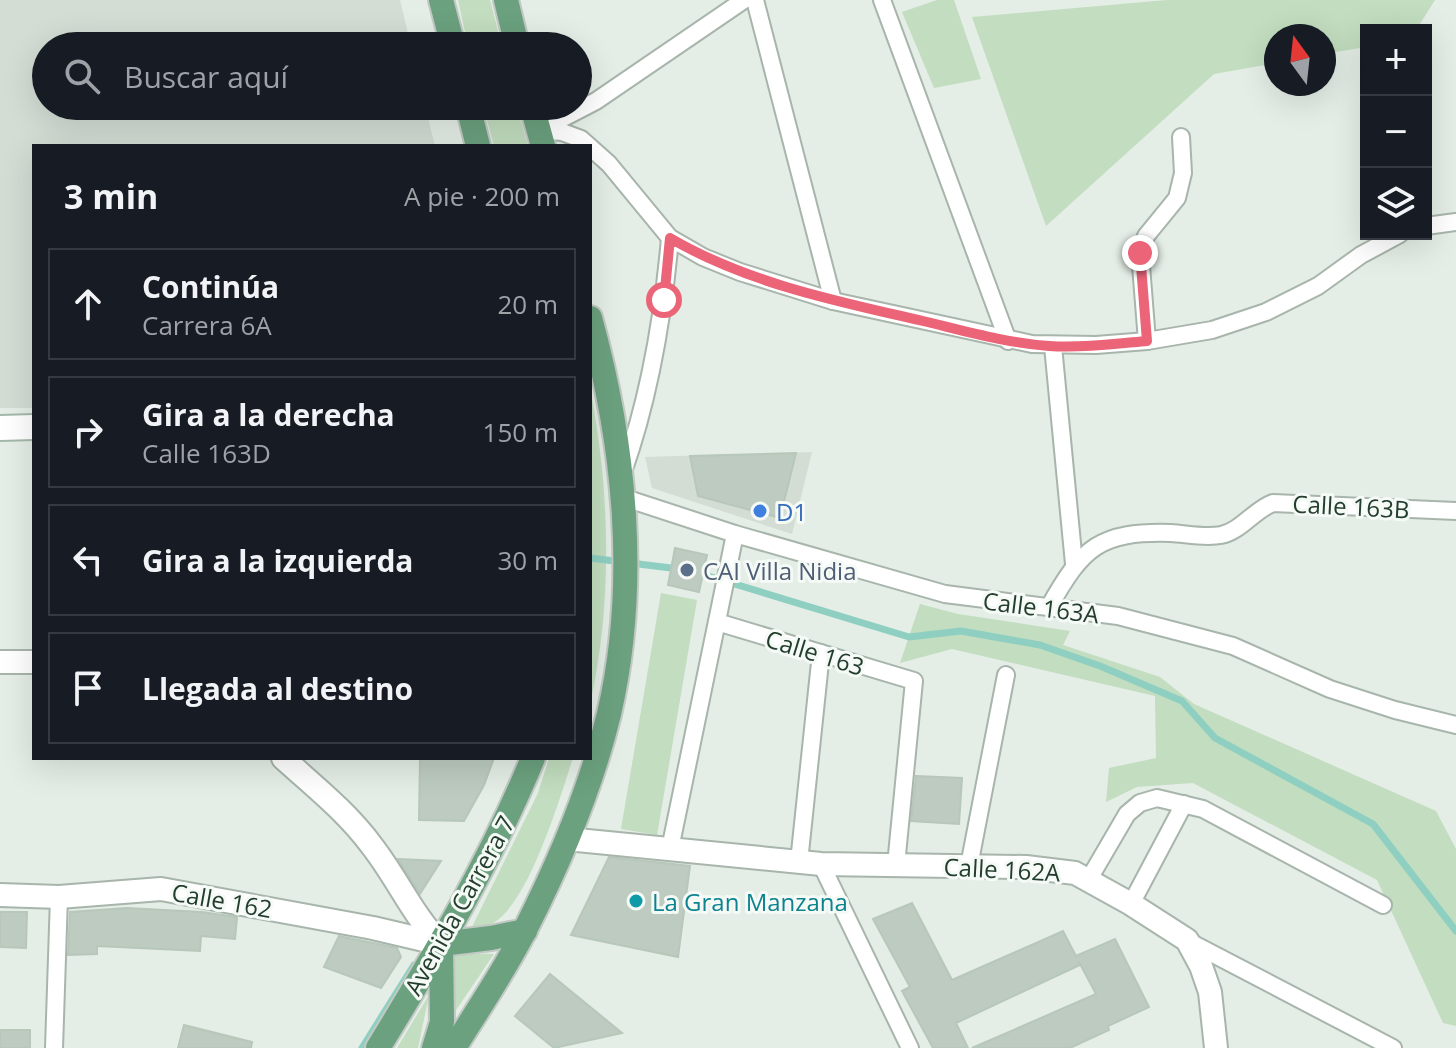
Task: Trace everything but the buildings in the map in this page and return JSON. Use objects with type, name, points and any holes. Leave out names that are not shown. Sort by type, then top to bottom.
[{"type":"main road","points":[[441,0],[449,32]]},
{"type":"main road","points":[[506,0],[514,32]]},
{"type":"main road","points":[[472,120],[478,144]]},
{"type":"main road","points":[[454,1048],[525,931],[567,839],[590,778],[613,691],[623,598],[622,487],[614,419],[592,326]]},
{"type":"main road","points":[[0,428],[32,427]]},
{"type":"main road","name":"Avenida Carrera 7","points":[[378,1048],[441,944],[514,803],[532,760]]},
{"type":"main road","points":[[434,1048],[442,1022],[441,944],[525,931]]},
{"type":"street","points":[[592,104],[744,0]]},
{"type":"street","points":[[755,0],[833,301]]},
{"type":"street","points":[[882,0],[1008,341]]},
{"type":"street","points":[[541,138],[568,120]]},
{"type":"street","points":[[541,138],[574,135],[587,144]]},
{"type":"street","points":[[1147,341],[1140,253],[1146,236],[1177,198],[1183,173],[1181,137]]},
{"type":"street","points":[[592,148],[670,238],[703,257],[833,301],[1008,341],[1053,346],[1147,341],[1212,330],[1266,312],[1318,286],[1361,255],[1389,240]]},
{"type":"street","points":[[1432,225],[1456,222]]},
{"type":"street","points":[[622,487],[655,356],[670,238]]},
{"type":"street","points":[[1053,346],[1074,564]]},
{"type":"street","name":"Calle 163A","points":[[622,487],[735,534],[945,594],[1118,616],[1233,646],[1330,689],[1456,725]]},
{"type":"street","name":"Calle 163B","points":[[1049,607],[1074,564],[1086,553],[1114,538],[1143,533],[1225,534],[1261,507],[1273,503],[1456,511]]},
{"type":"street","points":[[670,849],[735,534]]},
{"type":"street","name":"Calle 163","points":[[717,622],[914,681],[896,865]]},
{"type":"street","points":[[799,862],[821,653]]},
{"type":"street","points":[[0,662],[32,662]]},
{"type":"street","points":[[969,866],[1006,675]]},
{"type":"street","points":[[285,760],[363,833],[417,917],[441,944]]},
{"type":"street","points":[[1089,879],[1127,814],[1140,803],[1157,798],[1203,809],[1383,905]]},
{"type":"street","points":[[1131,904],[1184,804]]},
{"type":"street","name":"Calle 162A","points":[[567,839],[821,864],[1055,869],[1089,879],[1187,940],[1393,1048]]},
{"type":"street","points":[[821,864],[910,1048]]},
{"type":"street","name":"Calle 162","points":[[0,895],[59,897],[161,889],[373,928],[441,944]]},
{"type":"street","points":[[54,1048],[59,897]]},
{"type":"street","points":[[1187,940],[1210,992],[1216,1048]]},
{"type":"shaded area","points":[[0,0],[400,0],[408,32],[32,32],[32,120],[428,120],[434,144],[32,144],[32,408],[0,408]]},
{"type":"shaded area","name":"D1","points":[[812,452],[792,534],[652,488],[645,457]]},
{"type":"green space","points":[[458,0],[490,0],[498,32],[465,32]]},
{"type":"green space","points":[[937,0],[954,0],[981,79],[934,88],[902,12]]},
{"type":"green space","points":[[1167,0],[1435,0],[1420,24],[1360,24],[1360,48],[1336,52],[1336,24],[1264,24],[1264,65],[1214,74],[1046,226],[972,17]]},
{"type":"green space","points":[[487,120],[521,120],[527,144],[493,144]]},
{"type":"green space","points":[[592,399],[602,466],[606,546],[603,626],[592,693]]},
{"type":"green space","points":[[661,593],[697,600],[657,835],[621,829]]},
{"type":"green space","points":[[920,604],[958,614],[1070,631],[1063,645],[1160,677],[1194,704],[1436,811],[1456,849],[1456,1026],[1443,1023],[1377,880],[1193,783],[1137,787],[1106,802],[1109,768],[1156,758],[1155,696],[952,649],[900,663]]},
{"type":"green space","points":[[548,760],[572,760],[541,849],[518,896],[505,914],[491,924],[472,927],[538,793]]},
{"type":"green space","points":[[457,953],[494,954],[452,1016],[450,961]]},
{"type":"green space","points":[[429,995],[418,1048],[397,1048]]},
{"type":"waterway","points":[[592,558],[679,569]]},
{"type":"waterway","points":[[695,572],[909,637],[961,631],[1040,645],[1100,666],[1182,701],[1215,738],[1373,824],[1456,931]]},
{"type":"waterway","points":[[362,1048],[414,965]]},
{"type":"place","name":"D1","points":[[760,511]]},
{"type":"place","name":"CAI Villa Nidia","points":[[687,570]]},
{"type":"place","name":"La Gran Manzana","points":[[636,901]]},
{"type":"route","points":[[664,300],[670,238],[703,257],[740,272],[833,301],[1008,341],[1053,346],[1147,341],[1140,253]]}]
